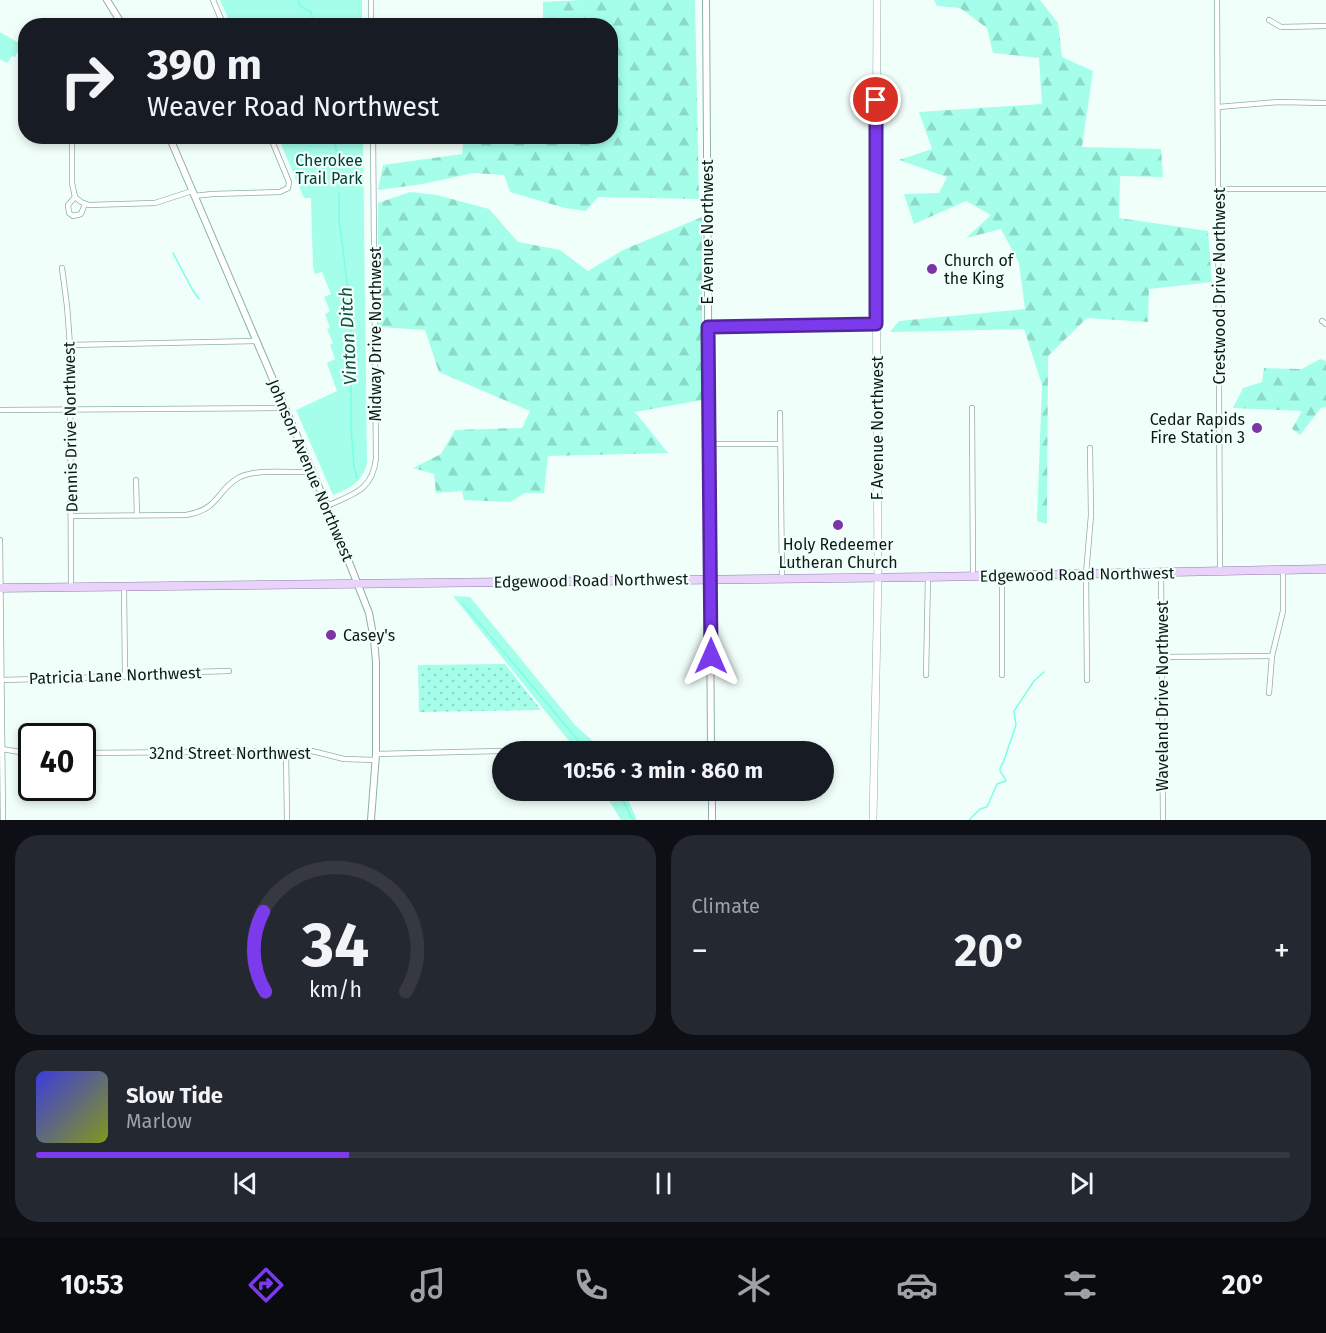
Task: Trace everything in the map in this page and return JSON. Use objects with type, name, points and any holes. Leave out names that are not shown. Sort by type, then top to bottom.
[{"type":"main road","name":"F Avenue Northwest","points":[[873,820],[878,577],[877,0]]},
{"type":"main road","name":"Edgewood Road Northwest","points":[[1,588],[928,577],[1326,569]]},
{"type":"street","points":[[107,0],[118,18]]},
{"type":"street","points":[[213,0],[221,18]]},
{"type":"street","points":[[371,0],[372,18]]},
{"type":"street","name":"E Avenue Northwest","points":[[706,0],[711,741]]},
{"type":"street","name":"Crestwood Drive Northwest","points":[[1217,0],[1220,571]]},
{"type":"street","points":[[1269,20],[1281,27],[1326,26]]},
{"type":"street","points":[[1218,106],[1278,102],[1326,103]]},
{"type":"street","points":[[72,144],[72,183],[75,197],[85,204],[155,203],[193,194],[280,192],[288,188],[289,182],[273,144]]},
{"type":"street","name":"Johnson Avenue Northwest","points":[[173,144],[327,506],[369,613],[375,640],[376,757],[371,820]]},
{"type":"street","name":"Midway Drive Northwest","points":[[327,506],[359,492],[370,479],[376,459],[373,144]]},
{"type":"street","points":[[1218,189],[1326,189]]},
{"type":"street","points":[[75,197],[68,205],[69,213],[73,216],[81,214],[85,204]]},
{"type":"street","name":"Dennis Drive Northwest","points":[[62,268],[70,345],[71,587]]},
{"type":"street","points":[[708,327],[876,324]]},
{"type":"street","points":[[70,345],[256,341]]},
{"type":"street","points":[[0,410],[277,408],[284,405]]},
{"type":"street","points":[[972,408],[973,576]]},
{"type":"street","points":[[780,413],[782,578]]},
{"type":"street","points":[[710,444],[780,444]]},
{"type":"street","points":[[1087,680],[1086,574],[1091,515],[1090,448]]},
{"type":"street","points":[[71,516],[196,513],[217,500],[234,481],[251,473],[312,472]]},
{"type":"street","points":[[136,480],[137,515]]},
{"type":"street","points":[[0,540],[3,820]]},
{"type":"street","points":[[1269,693],[1272,656],[1282,610],[1283,570]]},
{"type":"street","name":"Waveland Drive Northwest","points":[[1161,572],[1163,820]]},
{"type":"street","points":[[1002,575],[1002,675]]},
{"type":"street","points":[[926,675],[928,577]]},
{"type":"street","points":[[124,586],[125,676]]},
{"type":"street","points":[[1163,657],[1272,656]]},
{"type":"street","name":"Patricia Lane Northwest","points":[[2,680],[179,675],[229,671]]},
{"type":"street","points":[[2,749],[18,752]]},
{"type":"street","points":[[286,751],[286,820]]},
{"type":"street","name":"32nd Street Northwest","points":[[96,753],[312,751],[344,759],[492,752]]},
{"type":"street","points":[[712,801],[712,820]]},
{"type":"green space","points":[[220,0],[362,0],[362,18],[228,18]]},
{"type":"green space","points":[[695,0],[699,199],[598,197],[586,211],[565,208],[510,192],[504,175],[473,173],[423,184],[378,190],[383,165],[462,154],[463,144],[618,144],[618,18],[543,18],[543,2]]},
{"type":"green space","points":[[934,0],[1040,0],[1058,23],[1062,57],[1093,71],[1082,147],[1161,149],[1163,177],[1120,176],[1119,218],[1208,231],[1212,282],[1149,289],[1148,322],[1087,318],[1048,356],[1047,524],[1037,521],[1042,385],[1024,329],[890,332],[899,321],[1025,309],[1019,263],[1001,229],[966,238],[991,215],[966,201],[914,224],[904,194],[939,193],[947,177],[899,160],[932,149],[919,112],[1042,104],[1039,58],[993,53],[987,28],[960,8],[937,6]]},
{"type":"green space","points":[[0,32],[18,42],[18,51],[15,57],[12,56],[7,63],[0,59]]},
{"type":"green space","name":"Cherokee Trail Park","points":[[281,144],[363,144],[367,464],[362,476],[354,484],[333,495],[296,410],[337,391],[327,363],[335,359],[330,345],[333,343],[327,329],[330,328],[325,314],[330,311],[324,297],[331,294],[322,272],[315,274],[313,267],[311,198],[304,198]]},
{"type":"green space","points":[[410,192],[437,195],[489,209],[518,242],[560,250],[588,271],[623,250],[702,217],[702,400],[635,412],[668,453],[548,456],[544,493],[525,493],[510,502],[464,500],[462,491],[436,493],[434,474],[413,468],[441,454],[455,430],[522,428],[530,411],[439,372],[425,330],[378,327],[378,203]]},
{"type":"green space","points":[[1320,359],[1326,361],[1326,407],[1321,408],[1300,435],[1292,429],[1302,411],[1233,408],[1243,388],[1262,382],[1264,368],[1302,369]]},
{"type":"green space","points":[[453,596],[470,597],[575,725],[593,741],[569,741]]},
{"type":"green space","points":[[505,664],[541,710],[419,712],[418,665]]},
{"type":"green space","points":[[609,801],[628,801],[637,820],[621,820]]},
{"type":"waterway","name":"Vinton Ditch","points":[[298,0],[300,6],[311,12],[312,18]]},
{"type":"waterway","name":"Vinton Ditch","points":[[335,144],[338,161]]},
{"type":"waterway","name":"Vinton Ditch","points":[[339,193],[339,220],[351,317],[351,428],[357,479]]},
{"type":"waterway","points":[[173,253],[199,299]]},
{"type":"waterway","name":"Vinton Ditch","points":[[463,604],[579,741]]},
{"type":"waterway","points":[[969,820],[980,809],[987,807],[997,784],[1006,781],[1000,768],[1016,725],[1014,711],[1034,681],[1044,672]]},
{"type":"waterway","name":"Vinton Ditch","points":[[623,801],[633,820]]},
{"type":"place","name":"Church of the King","points":[[932,269]]},
{"type":"place","name":"Cedar Rapids Fire Station 3","points":[[1257,428]]},
{"type":"place","name":"Holy Redeemer Lutheran Church","points":[[838,525]]},
{"type":"place","name":"Casey's","points":[[331,635]]},
{"type":"route","points":[[711,656],[708,327],[876,324],[876,100]]}]
